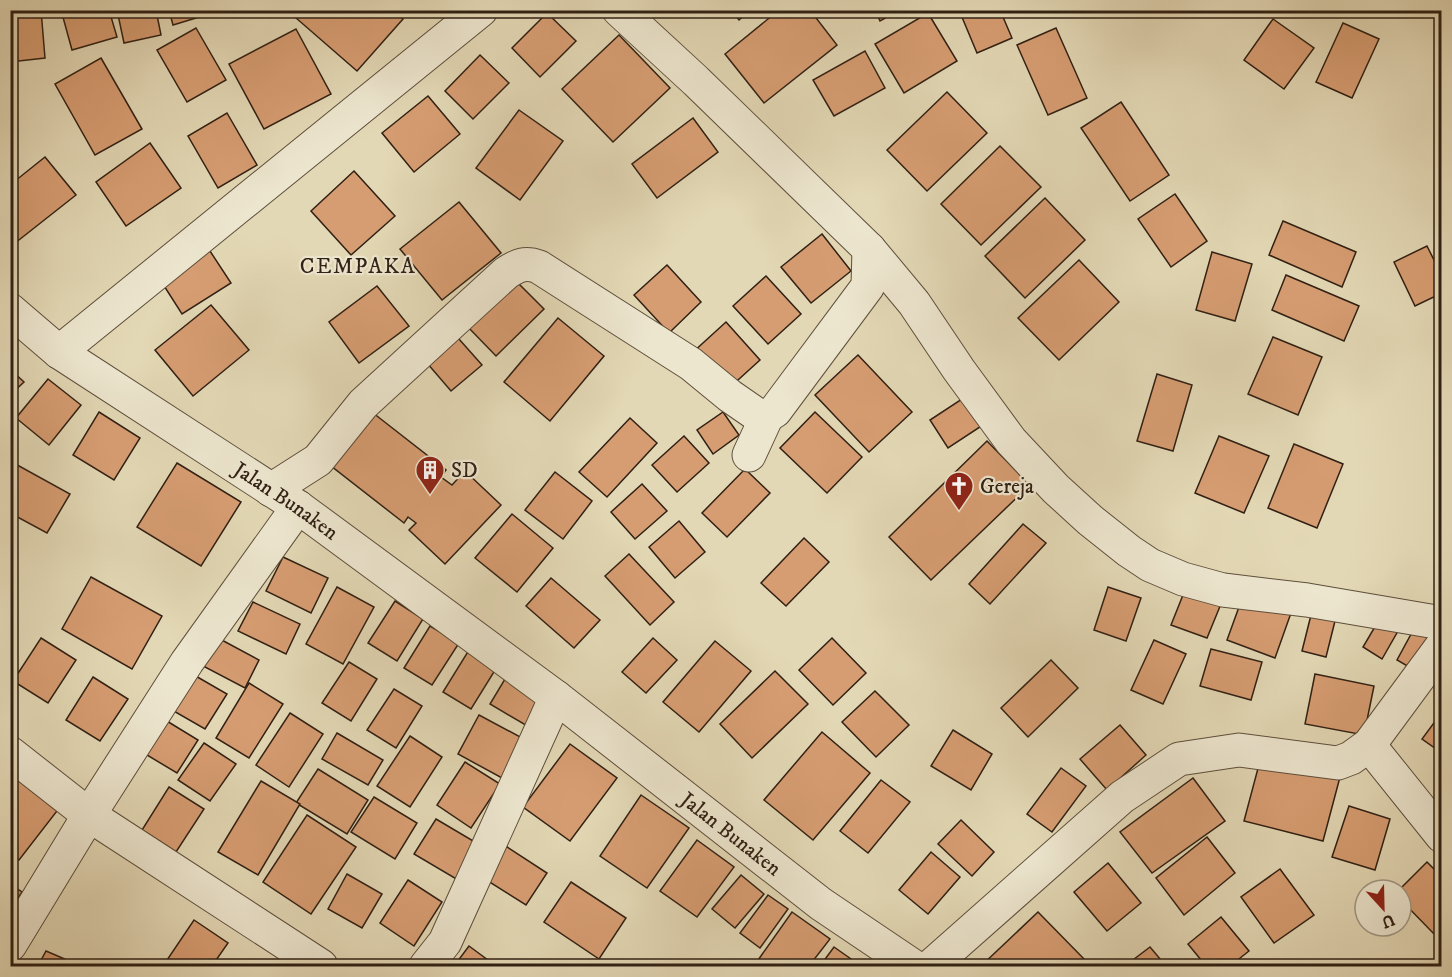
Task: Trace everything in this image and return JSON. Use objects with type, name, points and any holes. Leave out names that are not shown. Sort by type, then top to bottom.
[{"type":"street","points":[[59,352],[481,10]]},
{"type":"street","points":[[622,12],[869,249],[914,303],[1011,441],[1056,489],[1090,520],[1150,565],[1183,579],[1223,590],[1307,600],[1442,623]]},
{"type":"street","points":[[10,945],[88,815],[187,662],[285,498],[363,404],[506,273],[518,265],[529,264],[539,267],[691,364],[729,396],[759,416],[767,416],[775,411],[868,286],[869,249]]},
{"type":"street","name":"Jalan Bunaken","points":[[10,310],[59,352],[285,498],[556,697],[821,904],[916,966]]},
{"type":"street","points":[[748,455],[767,416]]},
{"type":"street","points":[[916,966],[1122,797],[1179,759],[1239,750],[1338,763],[1351,758],[1369,745],[1442,646]]},
{"type":"street","points":[[426,966],[445,942],[556,697]]},
{"type":"street","points":[[1369,745],[1442,836]]},
{"type":"street","points":[[10,753],[88,815],[321,966]]},
{"type":"building","points":[[10,10],[41,10],[45,58],[10,62]]},
{"type":"building","points":[[61,10],[109,10],[117,37],[72,50]]},
{"type":"building","points":[[117,10],[156,10],[161,35],[124,43]]},
{"type":"building","points":[[169,10],[216,10],[216,12],[173,25]]},
{"type":"building","points":[[302,10],[393,10],[403,19],[357,71],[296,18]]},
{"type":"building","points":[[731,10],[751,10],[739,20]]},
{"type":"building","points":[[779,10],[810,10],[837,45],[764,103],[725,54]]},
{"type":"building","points":[[875,10],[900,10],[880,21]]},
{"type":"building","points":[[959,10],[1000,10],[1012,38],[977,53]]},
{"type":"building","points":[[547,13],[576,41],[540,77],[512,48]]},
{"type":"building","points":[[928,13],[957,61],[904,93],[875,44]]},
{"type":"building","points":[[1273,19],[1314,48],[1284,89],[1244,60]]},
{"type":"building","points":[[1343,23],[1379,39],[1352,98],[1316,82]]},
{"type":"building","points":[[196,28],[226,80],[187,102],[157,50]]},
{"type":"building","points":[[1056,28],[1087,98],[1048,115],[1017,45]]},
{"type":"building","points":[[296,29],[331,94],[264,129],[229,64]]},
{"type":"building","points":[[619,35],[670,88],[613,142],[562,89]]},
{"type":"building","points":[[865,51],[885,88],[834,116],[813,80]]},
{"type":"building","points":[[480,55],[509,83],[473,119],[445,91]]},
{"type":"building","points":[[101,58],[142,129],[95,155],[55,84]]},
{"type":"building","points":[[947,92],[987,133],[927,191],[887,150]]},
{"type":"building","points":[[428,96],[460,134],[414,172],[382,133]]},
{"type":"building","points":[[1121,102],[1169,175],[1130,201],[1081,128]]},
{"type":"building","points":[[519,110],[563,141],[520,200],[476,168]]},
{"type":"building","points":[[227,113],[257,165],[218,188],[188,136]]},
{"type":"building","points":[[693,118],[718,152],[657,198],[632,164]]},
{"type":"building","points":[[150,143],[181,188],[126,226],[96,182]]},
{"type":"building","points":[[1000,146],[1041,187],[981,245],[941,204]]},
{"type":"building","points":[[45,157],[76,195],[10,247],[10,185]]},
{"type":"building","points":[[354,171],[395,216],[351,255],[311,211]]},
{"type":"building","points":[[1175,194],[1207,241],[1171,267],[1138,219]]},
{"type":"building","points":[[1045,198],[1085,240],[1025,298],[985,256]]},
{"type":"building","points":[[459,202],[501,253],[442,300],[400,249]]},
{"type":"building","points":[[1283,221],[1356,252],[1342,287],[1269,255]]},
{"type":"building","points":[[822,234],[851,271],[811,303],[781,267]]},
{"type":"building","points":[[1427,246],[1442,276],[1442,293],[1415,306],[1394,262]]},
{"type":"building","points":[[208,248],[231,283],[182,314],[159,278]]},
{"type":"building","points":[[1212,252],[1252,264],[1235,321],[1196,310]]},
{"type":"building","points":[[1079,260],[1119,302],[1059,360],[1018,318]]},
{"type":"building","points":[[667,265],[701,302],[669,333],[634,295]]},
{"type":"building","points":[[1286,275],[1359,306],[1344,341],[1272,310]]},
{"type":"building","points":[[766,276],[801,314],[768,344],[733,306]]},
{"type":"building","points":[[515,280],[544,309],[496,356],[467,326]]},
{"type":"building","points":[[377,286],[409,326],[359,363],[329,322]]},
{"type":"building","points":[[211,305],[249,350],[193,396],[155,350]]},
{"type":"building","points":[[558,318],[604,356],[550,421],[504,382]]},
{"type":"building","points":[[726,322],[760,360],[727,390],[692,353]]},
{"type":"building","points":[[451,330],[482,365],[451,391],[421,356]]},
{"type":"building","points":[[1273,337],[1322,357],[1298,415],[1248,394]]},
{"type":"building","points":[[858,355],[912,412],[869,452],[815,395]]},
{"type":"building","points":[[10,369],[24,382],[10,395]]},
{"type":"building","points":[[1157,374],[1192,385],[1173,451],[1137,441]]},
{"type":"building","points":[[48,379],[81,405],[49,445],[16,418]]},
{"type":"building","points":[[968,395],[986,423],[948,448],[930,420]]},
{"type":"building","name":"SD","points":[[368,409],[446,470],[441,477],[452,485],[465,471],[501,505],[445,564],[409,530],[416,523],[408,517],[404,523],[326,462]]},
{"type":"building","points":[[99,412],[140,438],[114,480],[73,455]]},
{"type":"building","points":[[723,412],[739,435],[713,454],[697,430]]},
{"type":"building","points":[[815,412],[862,457],[827,493],[780,448]]},
{"type":"building","points":[[630,418],[657,443],[607,497],[579,472]]},
{"type":"building","points":[[684,436],[709,463],[677,492],[652,465]]},
{"type":"building","points":[[1219,436],[1269,456],[1244,513],[1195,493]]},
{"type":"building","name":"Gereja","points":[[987,441],[1030,485],[931,580],[889,537]]},
{"type":"building","points":[[1294,444],[1343,464],[1317,528],[1268,508]]},
{"type":"building","points":[[10,461],[70,494],[47,533],[10,513]]},
{"type":"building","points":[[177,463],[241,502],[201,566],[137,527]]},
{"type":"building","points":[[745,469],[770,493],[727,537],[702,513]]},
{"type":"building","points":[[555,472],[592,501],[563,539],[525,510]]},
{"type":"building","points":[[642,484],[667,511],[635,539],[611,512]]},
{"type":"building","points":[[512,514],[553,548],[517,592],[475,558]]},
{"type":"building","points":[[679,521],[705,552],[675,578],[649,547]]},
{"type":"building","points":[[1023,524],[1046,543],[990,604],[969,584]]},
{"type":"building","points":[[804,538],[829,562],[786,606],[761,583]]},
{"type":"building","points":[[629,554],[674,602],[650,625],[605,576]]},
{"type":"building","points":[[283,557],[328,578],[311,613],[266,591]]},
{"type":"building","points":[[91,577],[162,616],[132,669],[62,629]]},
{"type":"building","points":[[551,578],[600,620],[574,648],[526,606]]},
{"type":"building","points":[[1187,585],[1223,599],[1207,638],[1171,625]]},
{"type":"building","points":[[337,587],[374,607],[343,664],[306,644]]},
{"type":"building","points":[[1108,587],[1141,598],[1126,641],[1094,630]]},
{"type":"building","points":[[1243,596],[1291,613],[1275,658],[1227,640]]},
{"type":"building","points":[[395,601],[423,619],[397,661],[368,643]]},
{"type":"building","points":[[253,602],[300,624],[286,654],[238,631]]},
{"type":"building","points":[[1312,611],[1336,617],[1326,657],[1302,651]]},
{"type":"building","points":[[1383,613],[1402,624],[1382,659],[1363,647]]},
{"type":"building","points":[[1416,625],[1435,637],[1416,671],[1397,660]]},
{"type":"building","points":[[430,626],[459,643],[432,685],[404,668]]},
{"type":"building","points":[[41,638],[76,660],[48,703],[13,681]]},
{"type":"building","points":[[218,638],[259,660],[245,688],[203,666]]},
{"type":"building","points":[[653,638],[677,660],[646,693],[622,672]]},
{"type":"building","points":[[832,638],[866,673],[833,705],[799,670]]},
{"type":"building","points":[[1154,640],[1186,654],[1163,704],[1131,690]]},
{"type":"building","points":[[715,641],[751,671],[699,732],[663,702]]},
{"type":"building","points":[[1211,649],[1262,662],[1251,700],[1200,686]]},
{"type":"building","points":[[469,650],[497,667],[471,709],[443,692]]},
{"type":"building","points":[[1051,660],[1078,688],[1028,737],[1001,708]]},
{"type":"building","points":[[349,662],[377,679],[351,721],[322,703]]},
{"type":"building","points":[[187,671],[227,694],[205,729],[165,706]]},
{"type":"building","points":[[775,671],[808,704],[752,758],[720,724]]},
{"type":"building","points":[[508,674],[547,698],[529,727],[490,704]]},
{"type":"building","points":[[1315,674],[1374,686],[1364,735],[1305,724]]},
{"type":"building","points":[[93,677],[128,699],[100,741],[66,720]]},
{"type":"building","points":[[249,683],[283,704],[249,758],[216,738]]},
{"type":"building","points":[[394,689],[422,706],[396,748],[367,730]]},
{"type":"building","points":[[875,691],[909,725],[876,757],[842,722]]},
{"type":"building","points":[[1442,712],[1442,753],[1422,739]]},
{"type":"building","points":[[290,713],[323,734],[289,787],[256,765]]},
{"type":"building","points":[[157,715],[198,740],[177,773],[137,749]]},
{"type":"building","points":[[479,715],[524,739],[502,778],[458,754]]},
{"type":"building","points":[[1120,725],[1146,755],[1107,790],[1080,759]]},
{"type":"building","points":[[953,730],[992,754],[971,790],[931,766]]},
{"type":"building","points":[[822,732],[870,773],[813,840],[764,800]]},
{"type":"building","points":[[337,733],[383,760],[368,785],[322,759]]},
{"type":"building","points":[[410,736],[442,757],[410,807],[377,786]]},
{"type":"building","points":[[204,743],[236,764],[210,801],[178,780]]},
{"type":"building","points":[[570,744],[617,778],[570,841],[523,807]]},
{"type":"building","points":[[1261,757],[1340,777],[1323,841],[1244,821]]},
{"type":"building","points":[[465,762],[500,784],[471,828],[437,805]]},
{"type":"building","points":[[1061,768],[1086,786],[1052,832],[1027,814]]},
{"type":"building","points":[[318,769],[368,800],[347,834],[296,803]]},
{"type":"building","points":[[1193,778],[1225,821],[1152,873],[1120,832]]},
{"type":"building","points":[[18,780],[57,811],[19,860],[10,854],[10,790]]},
{"type":"building","points":[[881,780],[910,802],[868,853],[840,831]]},
{"type":"building","points":[[261,781],[300,804],[258,875],[218,852]]},
{"type":"building","points":[[169,787],[204,809],[176,852],[142,830]]},
{"type":"building","points":[[641,795],[689,828],[647,888],[600,856]]},
{"type":"building","points":[[374,797],[417,823],[395,859],[351,832]]},
{"type":"building","points":[[1349,806],[1390,819],[1375,870],[1332,857]]},
{"type":"building","points":[[307,815],[356,847],[311,914],[263,882]]},
{"type":"building","points":[[436,819],[480,845],[458,880],[414,854]]},
{"type":"building","points":[[961,820],[994,852],[972,876],[938,844]]},
{"type":"building","points":[[1207,837],[1235,873],[1184,915],[1156,878]]},
{"type":"building","points":[[697,840],[734,867],[697,917],[660,891]]},
{"type":"building","points":[[501,843],[547,873],[526,905],[480,876]]},
{"type":"building","points":[[931,852],[960,877],[928,914],[899,890]]},
{"type":"building","points":[[1427,862],[1442,877],[1442,928],[1435,935],[1413,912],[1413,878],[1411,878]]},
{"type":"building","points":[[1108,863],[1141,903],[1107,931],[1074,892]]},
{"type":"building","points":[[1280,869],[1314,915],[1274,943],[1241,897]]},
{"type":"building","points":[[347,874],[382,894],[362,928],[328,909]]},
{"type":"building","points":[[741,875],[764,894],[735,928],[712,909]]},
{"type":"building","points":[[408,880],[442,902],[414,946],[380,923]]},
{"type":"building","points":[[571,882],[626,918],[599,959],[544,922]]},
{"type":"building","points":[[10,884],[22,892],[10,910]]},
{"type":"building","points":[[768,895],[788,909],[760,948],[740,933]]},
{"type":"building","points":[[792,912],[830,939],[809,966],[762,966],[756,963]]},
{"type":"building","points":[[1038,912],[1084,959],[1077,966],[981,966]]},
{"type":"building","points":[[1221,917],[1249,951],[1230,966],[1206,966],[1188,944]]},
{"type":"building","points":[[194,920],[228,943],[212,966],[170,966],[165,963]]},
{"type":"building","points":[[469,946],[496,966],[454,966]]},
{"type":"building","points":[[834,947],[861,966],[820,966]]},
{"type":"building","points":[[1150,947],[1166,966],[1125,966]]},
{"type":"building","points":[[46,951],[81,966],[38,966]]},
{"type":"place","name":"SD","points":[[430,496]]},
{"type":"place","name":"Gereja","points":[[959,512]]},
{"type":"district","name":"CEMPAKA","points":[[358,265]]}]
